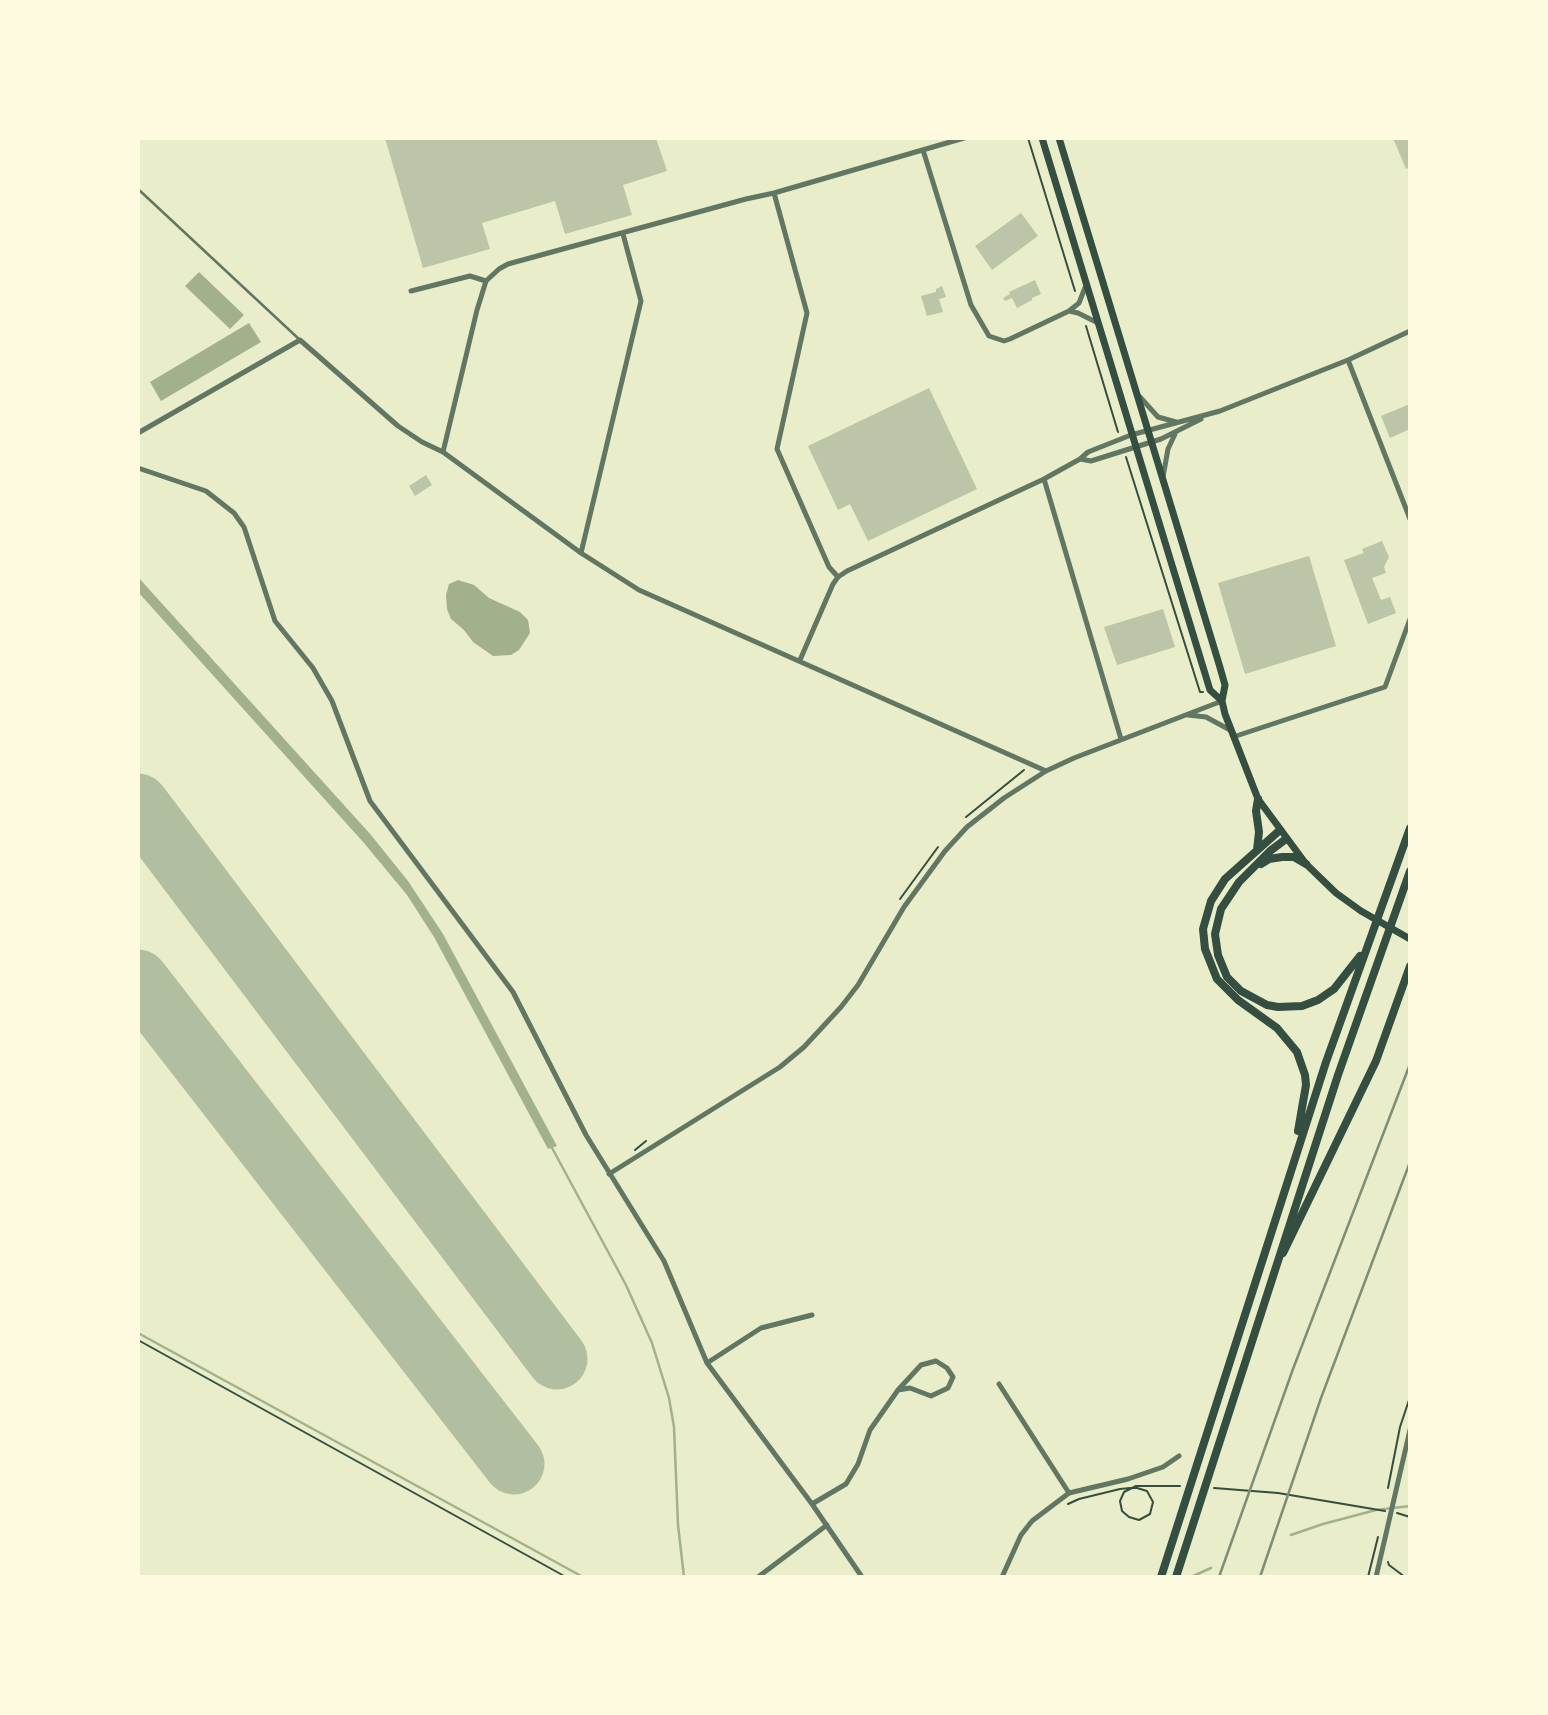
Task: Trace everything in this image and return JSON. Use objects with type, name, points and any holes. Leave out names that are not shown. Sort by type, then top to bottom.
[{"type":"highway","points":[[1256,850],[1259,832],[1256,811],[1258,799]]},
{"type":"highway","points":[[1161,1577],[1290,1170],[1410,828]]},
{"type":"highway","points":[[1280,830],[1225,879],[1211,901],[1203,929],[1205,950],[1217,979],[1226,991],[1277,1028],[1297,1052],[1306,1075],[1306,1095],[1290,1170]]},
{"type":"highway","points":[[1286,839],[1253,869],[1229,895],[1221,909],[1215,934],[1218,955],[1227,977],[1241,991],[1257,1001],[1278,1007],[1302,1006],[1334,989],[1365,952]]},
{"type":"highway","points":[[1253,869],[1269,859],[1282,857],[1294,857],[1306,864]]},
{"type":"highway","points":[[1177,1574],[1338,1075],[1410,871]]},
{"type":"highway","points":[[1276,1265],[1291,1241],[1370,1073],[1409,971]]},
{"type":"main road","points":[[1042,138],[1210,690],[1222,701]]},
{"type":"main road","points":[[1059,138],[1225,685],[1222,701],[1258,799],[1306,864],[1336,893],[1410,939]]},
{"type":"street","points":[[443,452],[477,310],[486,281],[499,269],[508,264],[774,193],[964,138]]},
{"type":"street","points":[[923,150],[971,306],[989,336],[1003,341],[1010,339],[1069,312],[1079,303],[1086,285]]},
{"type":"street","points":[[774,193],[807,313],[777,449],[830,567],[838,577]]},
{"type":"street","points":[[581,552],[641,301],[623,234]]},
{"type":"street","points":[[411,291],[470,276],[486,281]]},
{"type":"street","points":[[1069,312],[1082,314],[1098,323]]},
{"type":"street","points":[[1080,459],[1091,461],[1175,433],[1203,417],[1348,360],[1410,331]]},
{"type":"street","points":[[138,433],[300,340],[398,426],[443,452],[581,552],[639,590],[1045,771]]},
{"type":"street","points":[[1348,360],[1410,519]]},
{"type":"street","points":[[1136,392],[1158,417],[1177,422]]},
{"type":"street","points":[[800,660],[838,577],[1044,479],[1088,452],[1131,435],[1203,417]]},
{"type":"street","points":[[1163,480],[1168,449],[1175,433]]},
{"type":"street","points":[[138,468],[205,491],[234,513],[244,527],[275,621],[313,668],[332,701],[370,801],[513,992],[586,1135],[664,1261],[707,1363],[812,1504],[862,1577]]},
{"type":"street","points":[[1044,479],[1121,739]]},
{"type":"street","points":[[1185,715],[1206,717],[1232,734],[1385,687],[1410,619]]},
{"type":"street","points":[[609,1174],[780,1067],[804,1047],[858,985],[904,907],[944,851],[983,813],[1045,771],[1222,701]]},
{"type":"street","points":[[707,1363],[761,1328],[812,1315]]},
{"type":"street","points":[[812,1504],[846,1484],[858,1464],[870,1430],[898,1390],[920,1364],[936,1361],[947,1368],[953,1377],[948,1388],[931,1396],[910,1388],[898,1390]]},
{"type":"street","points":[[999,1384],[1069,1493]]},
{"type":"street","points":[[1376,1577],[1410,1430]]},
{"type":"street","points":[[1002,1577],[1021,1535],[1032,1521],[1069,1493],[1128,1479],[1163,1467],[1179,1456]]},
{"type":"street","points":[[758,1577],[827,1525]]},
{"type":"lane","points":[[138,189],[300,340]]},
{"type":"path","points":[[1028,138],[1079,303]]},
{"type":"path","points":[[1082,314],[1120,439]]},
{"type":"path","points":[[1124,450],[1200,692]]},
{"type":"path","points":[[961,823],[1031,764]]},
{"type":"path","points":[[897,903],[916,874],[942,843]]},
{"type":"path","points":[[634,1149],[655,1136]]},
{"type":"path","points":[[138,1340],[566,1577]]},
{"type":"path","points":[[1389,1486],[1400,1427],[1410,1397]]},
{"type":"path","points":[[1067,1504],[1120,1489],[1138,1488],[1147,1491],[1151,1496],[1153,1509],[1145,1518],[1135,1520],[1122,1511],[1120,1501],[1124,1492],[1136,1486],[1183,1486]]},
{"type":"path","points":[[1209,1488],[1320,1499],[1410,1517]]},
{"type":"path","points":[[1368,1577],[1378,1537]]},
{"type":"path","points":[[1389,1565],[1405,1577]]},
{"type":"shaded area","points":[[199,272],[244,315],[230,329],[185,286]]},
{"type":"shaded area","points":[[249,323],[261,342],[161,401],[150,382]]},
{"type":"shaded area","points":[[138,577],[371,835],[408,881],[443,934],[557,1146],[548,1149],[434,937],[407,895],[364,843],[138,592]]},
{"type":"shaded area","points":[[458,580],[474,585],[489,598],[520,612],[528,620],[530,633],[519,650],[511,655],[493,656],[473,642],[451,619],[446,595],[449,584]]},
{"type":"building","points":[[385,138],[656,138],[667,171],[623,185],[632,215],[565,234],[555,201],[482,223],[490,249],[423,268]]},
{"type":"building","points":[[1393,138],[1410,138],[1410,167],[1406,169]]},
{"type":"building","points":[[1021,213],[1038,236],[992,270],[975,246]]},
{"type":"building","points":[[1035,280],[1041,294],[1032,300],[1017,308],[1012,298],[1005,301],[1003,298],[1010,294],[1009,292]]},
{"type":"building","points":[[942,286],[946,297],[939,299],[943,312],[927,316],[921,296],[936,292],[936,289]]},
{"type":"building","points":[[929,388],[977,489],[868,541],[850,504],[838,510],[808,446]]},
{"type":"building","points":[[1410,404],[1410,429],[1390,438],[1381,416]]},
{"type":"building","points":[[426,475],[432,485],[415,496],[409,486]]},
{"type":"building","points":[[1382,541],[1389,557],[1384,567],[1386,573],[1372,578],[1381,600],[1390,597],[1396,613],[1368,624],[1344,560],[1364,553],[1362,549]]},
{"type":"building","points":[[1309,556],[1336,646],[1245,674],[1218,583]]},
{"type":"building","points":[[1163,609],[1175,647],[1117,665],[1104,627]]},
{"type":"waterway","points":[[551,1146],[626,1285],[652,1343],[669,1398],[674,1427],[678,1525],[684,1577]]},
{"type":"waterway","points":[[138,1333],[583,1577]]},
{"type":"waterway","points":[[1291,1535],[1376,1510],[1410,1506]]},
{"type":"waterway","points":[[1191,1577],[1211,1568]]},
{"type":"runway","points":[[138,804],[557,1359]]},
{"type":"runway","points":[[138,980],[514,1464]]},
{"type":"railway","points":[[1219,1577],[1293,1369],[1410,1064]]},
{"type":"railway","points":[[1260,1577],[1321,1398],[1410,1162]]}]
